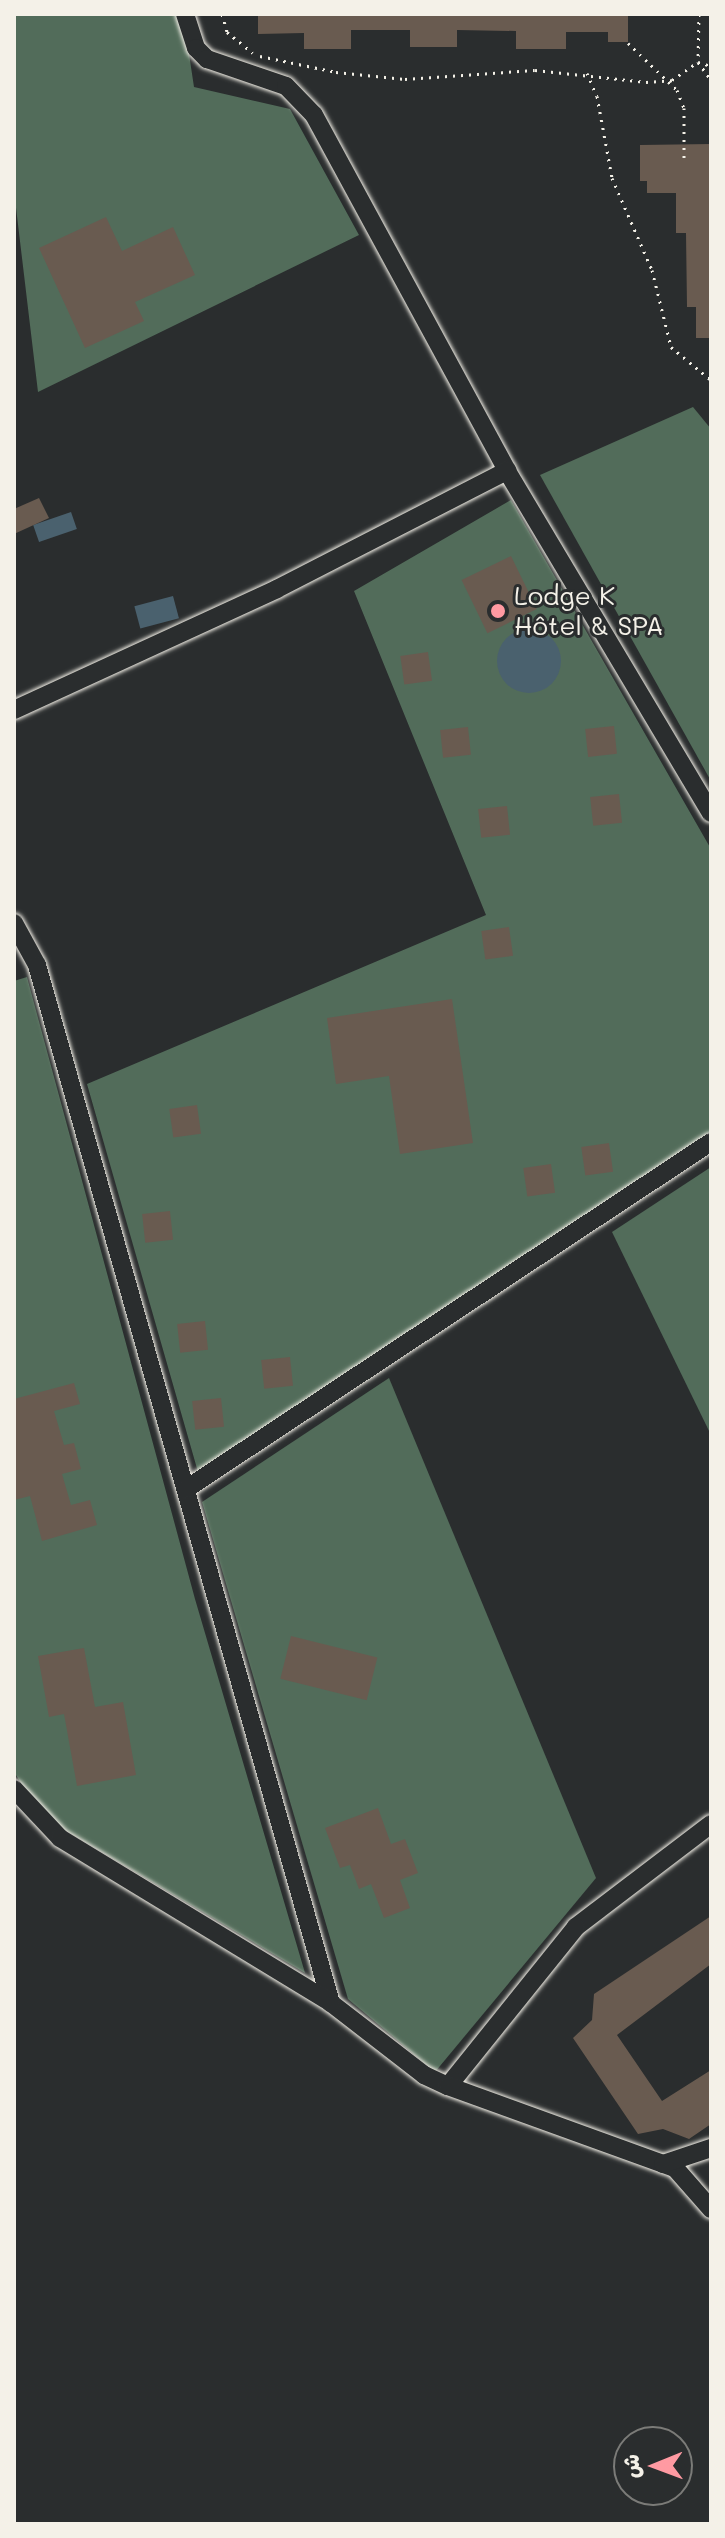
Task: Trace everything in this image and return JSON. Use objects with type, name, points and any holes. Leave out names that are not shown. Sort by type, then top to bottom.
[{"type":"street","points":[[185,14],[187,31],[207,59],[286,86],[314,115],[507,471],[711,813]]},
{"type":"street","points":[[14,710],[277,589],[507,471]]},
{"type":"street","points":[[14,923],[37,965],[331,2003]]},
{"type":"street","points":[[186,1489],[711,1142]]},
{"type":"street","points":[[14,1789],[60,1838],[331,2003],[413,2067],[448,2086],[663,2164],[685,2176],[711,2209]]},
{"type":"street","points":[[448,2086],[576,1927],[711,1824]]},
{"type":"street","points":[[663,2164],[711,2148]]},
{"type":"path","points":[[222,14],[227,32],[255,55],[336,72],[405,79],[496,71],[586,72],[646,82],[672,80],[698,62]]},
{"type":"path","points":[[699,14],[698,62],[711,80]]},
{"type":"path","points":[[628,43],[672,80],[684,108],[684,162]]},
{"type":"path","points":[[698,62],[711,66]]},
{"type":"path","points":[[586,72],[597,96],[612,178],[652,270],[671,347],[711,380]]},
{"type":"green space","points":[[14,14],[183,14],[194,87],[290,109],[359,235],[38,392],[14,191]]},
{"type":"green space","points":[[693,407],[711,429],[711,781],[540,475]]},
{"type":"green space","points":[[511,500],[711,849],[711,1131],[198,1472],[87,1084],[486,915],[354,591]]},
{"type":"green space","points":[[27,977],[195,1599],[305,1973],[43,1817],[14,1772],[14,981]]},
{"type":"green space","points":[[711,1167],[711,1435],[612,1232]]},
{"type":"green space","points":[[389,1378],[596,1878],[435,2072],[348,1999],[202,1502]]},
{"type":"water","points":[[71,512],[77,529],[39,542],[33,525]]},
{"type":"water","points":[[173,596],[179,618],[140,629],[134,606]]},
{"type":"water","points":[[529,629],[547,635],[555,643],[561,661],[555,679],[547,687],[529,693],[511,687],[503,679],[497,661],[503,643],[511,635]]},
{"type":"building","points":[[258,14],[628,14],[628,42],[608,42],[608,32],[566,32],[566,49],[516,49],[516,31],[457,30],[457,47],[410,47],[410,30],[351,30],[351,49],[304,49],[304,33],[258,34]]},
{"type":"building","points":[[711,144],[711,338],[696,338],[696,307],[687,307],[686,233],[676,233],[676,193],[647,193],[647,181],[640,181],[640,145]]},
{"type":"building","points":[[106,217],[122,251],[173,227],[195,275],[135,302],[144,321],[85,348],[39,248]]},
{"type":"building","points":[[39,498],[49,518],[14,534],[14,509]]},
{"type":"building","points":[[511,556],[537,609],[487,633],[462,580]]},
{"type":"building","points":[[428,652],[432,681],[404,685],[400,656]]},
{"type":"building","points":[[614,726],[617,754],[588,757],[585,729]]},
{"type":"building","points":[[468,727],[471,755],[443,758],[440,730]]},
{"type":"building","points":[[619,794],[622,823],[593,826],[590,797]]},
{"type":"building","points":[[507,806],[510,835],[481,838],[478,809]]},
{"type":"building","points":[[509,927],[513,956],[485,960],[481,931]]},
{"type":"building","points":[[452,999],[473,1143],[400,1154],[389,1076],[336,1084],[327,1018]]},
{"type":"building","points":[[197,1105],[201,1134],[173,1138],[169,1109]]},
{"type":"building","points":[[609,1143],[613,1172],[585,1176],[581,1147]]},
{"type":"building","points":[[551,1164],[555,1193],[527,1197],[523,1168]]},
{"type":"building","points":[[170,1211],[173,1240],[145,1243],[142,1214]]},
{"type":"building","points":[[205,1321],[208,1350],[180,1353],[177,1324]]},
{"type":"building","points":[[290,1357],[293,1386],[264,1389],[261,1360]]},
{"type":"building","points":[[74,1383],[80,1404],[54,1411],[64,1445],[74,1443],[81,1469],[62,1474],[71,1505],[90,1500],[97,1525],[42,1541],[30,1496],[14,1500],[14,1399]]},
{"type":"building","points":[[221,1398],[224,1427],[195,1430],[192,1401]]},
{"type":"building","points":[[291,1636],[377,1658],[367,1700],[280,1679]]},
{"type":"building","points":[[84,1648],[95,1707],[123,1702],[136,1775],[77,1786],[64,1714],[49,1717],[38,1656]]},
{"type":"building","points":[[378,1808],[391,1844],[405,1839],[418,1873],[400,1880],[410,1908],[384,1918],[371,1884],[359,1889],[350,1865],[340,1868],[325,1828]]},
{"type":"building","points":[[711,1916],[711,1964],[617,2035],[662,2101],[711,2070],[711,2124],[689,2139],[663,2129],[638,2134],[573,2038],[592,2020],[594,1994]]},
{"type":"place","name":"Lodge K Hôtel & SPA","points":[[498,611]]}]
